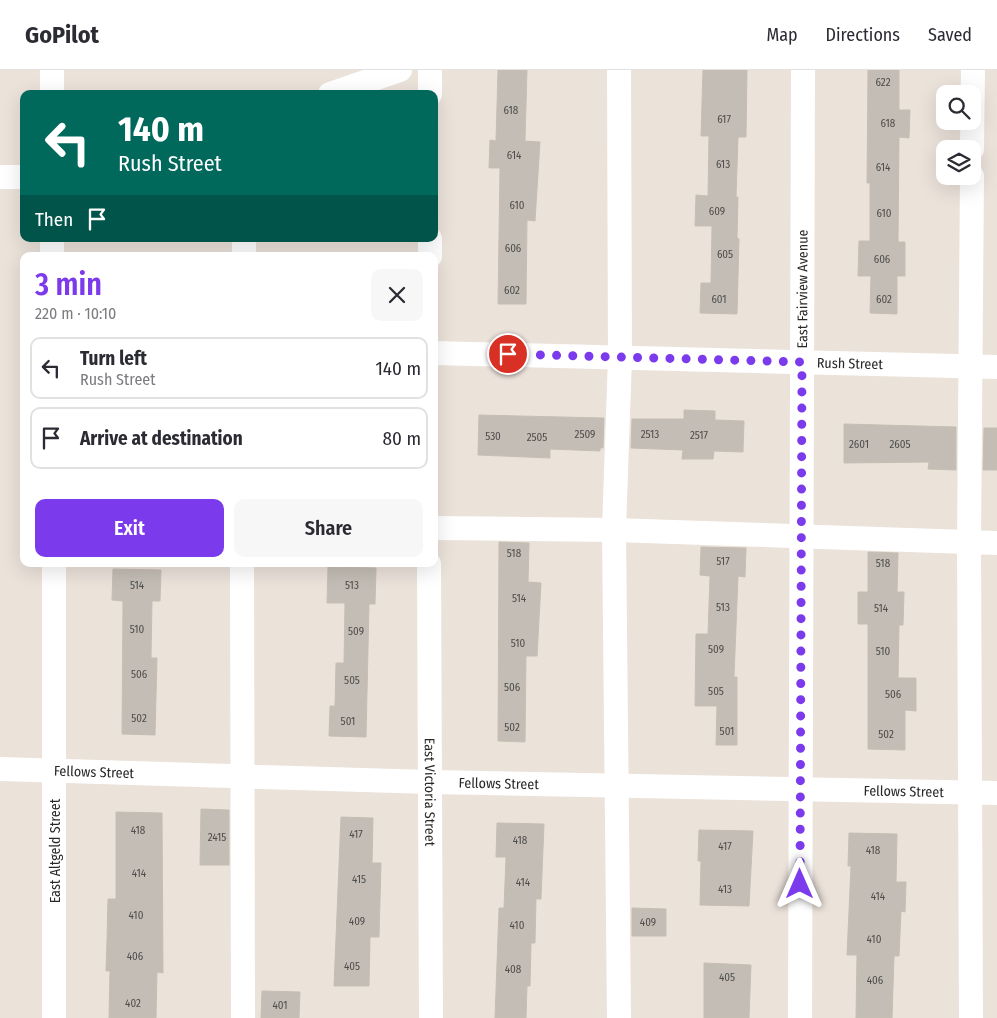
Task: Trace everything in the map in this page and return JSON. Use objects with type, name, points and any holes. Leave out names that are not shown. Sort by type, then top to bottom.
[{"type":"street","points":[[52,70],[52,90]]},
{"type":"street","points":[[342,90],[400,70]]},
{"type":"street","points":[[430,70],[430,90]]},
{"type":"street","points":[[619,70],[620,357],[614,530],[619,1018]]},
{"type":"street","name":"East Fairview Avenue","points":[[800,1018],[799,789],[803,70]]},
{"type":"street","points":[[972,140],[973,70]]},
{"type":"street","points":[[0,176],[20,177]]},
{"type":"street","points":[[971,1018],[969,542],[972,366],[972,185]]},
{"type":"street","name":"Rush Street","points":[[438,353],[997,367]]},
{"type":"street","points":[[438,528],[614,530],[997,543]]},
{"type":"street","name":"East Altgeld Street","points":[[54,567],[54,1018]]},
{"type":"street","points":[[242,567],[243,1018]]},
{"type":"street","name":"East Victoria Street","points":[[429,567],[431,1018]]},
{"type":"street","name":"Fellows Street","points":[[0,770],[430,782],[997,793]]},
{"type":"building","points":[[498,70],[527,70],[525,141],[540,142],[535,221],[527,220],[526,304],[498,304],[500,168],[489,168],[490,140],[496,141]]},
{"type":"building","points":[[703,70],[747,70],[746,137],[738,137],[736,197],[738,197],[737,238],[739,239],[737,314],[700,313],[701,283],[711,283],[712,226],[695,226],[696,195],[708,196],[709,136],[701,136]]},
{"type":"building","points":[[868,70],[899,70],[899,110],[910,110],[909,138],[899,137],[898,242],[905,242],[905,276],[897,276],[897,314],[870,313],[871,276],[858,276],[859,241],[870,241],[870,183],[867,183]]},
{"type":"building","points":[[684,410],[715,411],[715,420],[744,421],[743,452],[714,451],[713,459],[682,459],[683,450],[631,448],[632,419],[684,419]]},
{"type":"building","points":[[479,415],[604,418],[603,448],[600,448],[600,451],[550,449],[550,458],[478,455]]},
{"type":"building","points":[[844,424],[956,427],[956,470],[928,469],[929,462],[844,463]]},
{"type":"building","points":[[984,428],[997,428],[997,470],[983,470]]},
{"type":"building","points":[[499,542],[529,543],[528,582],[541,583],[537,656],[526,656],[525,742],[498,741]]},
{"type":"building","points":[[701,547],[746,548],[745,577],[738,576],[734,677],[737,677],[737,745],[716,745],[717,706],[695,706],[696,634],[708,634],[710,576],[700,575]]},
{"type":"building","points":[[868,552],[898,553],[897,592],[904,592],[903,625],[899,625],[898,678],[916,678],[916,711],[905,710],[905,750],[868,749],[868,624],[858,624],[858,592],[868,592]]},
{"type":"building","points":[[328,567],[376,568],[375,604],[369,604],[366,737],[329,736],[330,706],[335,706],[336,663],[344,663],[345,603],[327,603]]},
{"type":"building","points":[[113,569],[161,570],[160,601],[152,601],[151,658],[157,658],[155,735],[122,734],[123,601],[112,600]]},
{"type":"building","points":[[201,809],[229,810],[229,865],[200,865]]},
{"type":"building","points":[[116,812],[162,813],[163,973],[157,972],[156,1018],[109,1018],[110,971],[106,971],[108,899],[116,899]]},
{"type":"building","points":[[341,817],[373,818],[372,863],[381,863],[379,937],[370,937],[369,986],[334,986]]},
{"type":"building","points":[[497,823],[544,824],[541,899],[536,899],[535,943],[531,943],[530,986],[527,986],[526,1018],[495,1018],[499,908],[504,908],[506,857],[496,857]]},
{"type":"building","points":[[699,830],[753,831],[749,906],[700,905],[701,861],[698,861]]},
{"type":"building","points":[[849,833],[897,834],[896,882],[906,882],[905,912],[901,911],[899,956],[894,956],[892,1018],[856,1018],[857,955],[847,955],[851,866],[848,866]]},
{"type":"building","points":[[632,908],[666,909],[666,936],[632,936]]},
{"type":"building","points":[[704,963],[751,965],[749,1018],[704,1018]]},
{"type":"building","points":[[262,991],[300,992],[299,1018],[261,1018]]},
{"type":"route","points":[[508,354],[802,362],[800,884]]}]
